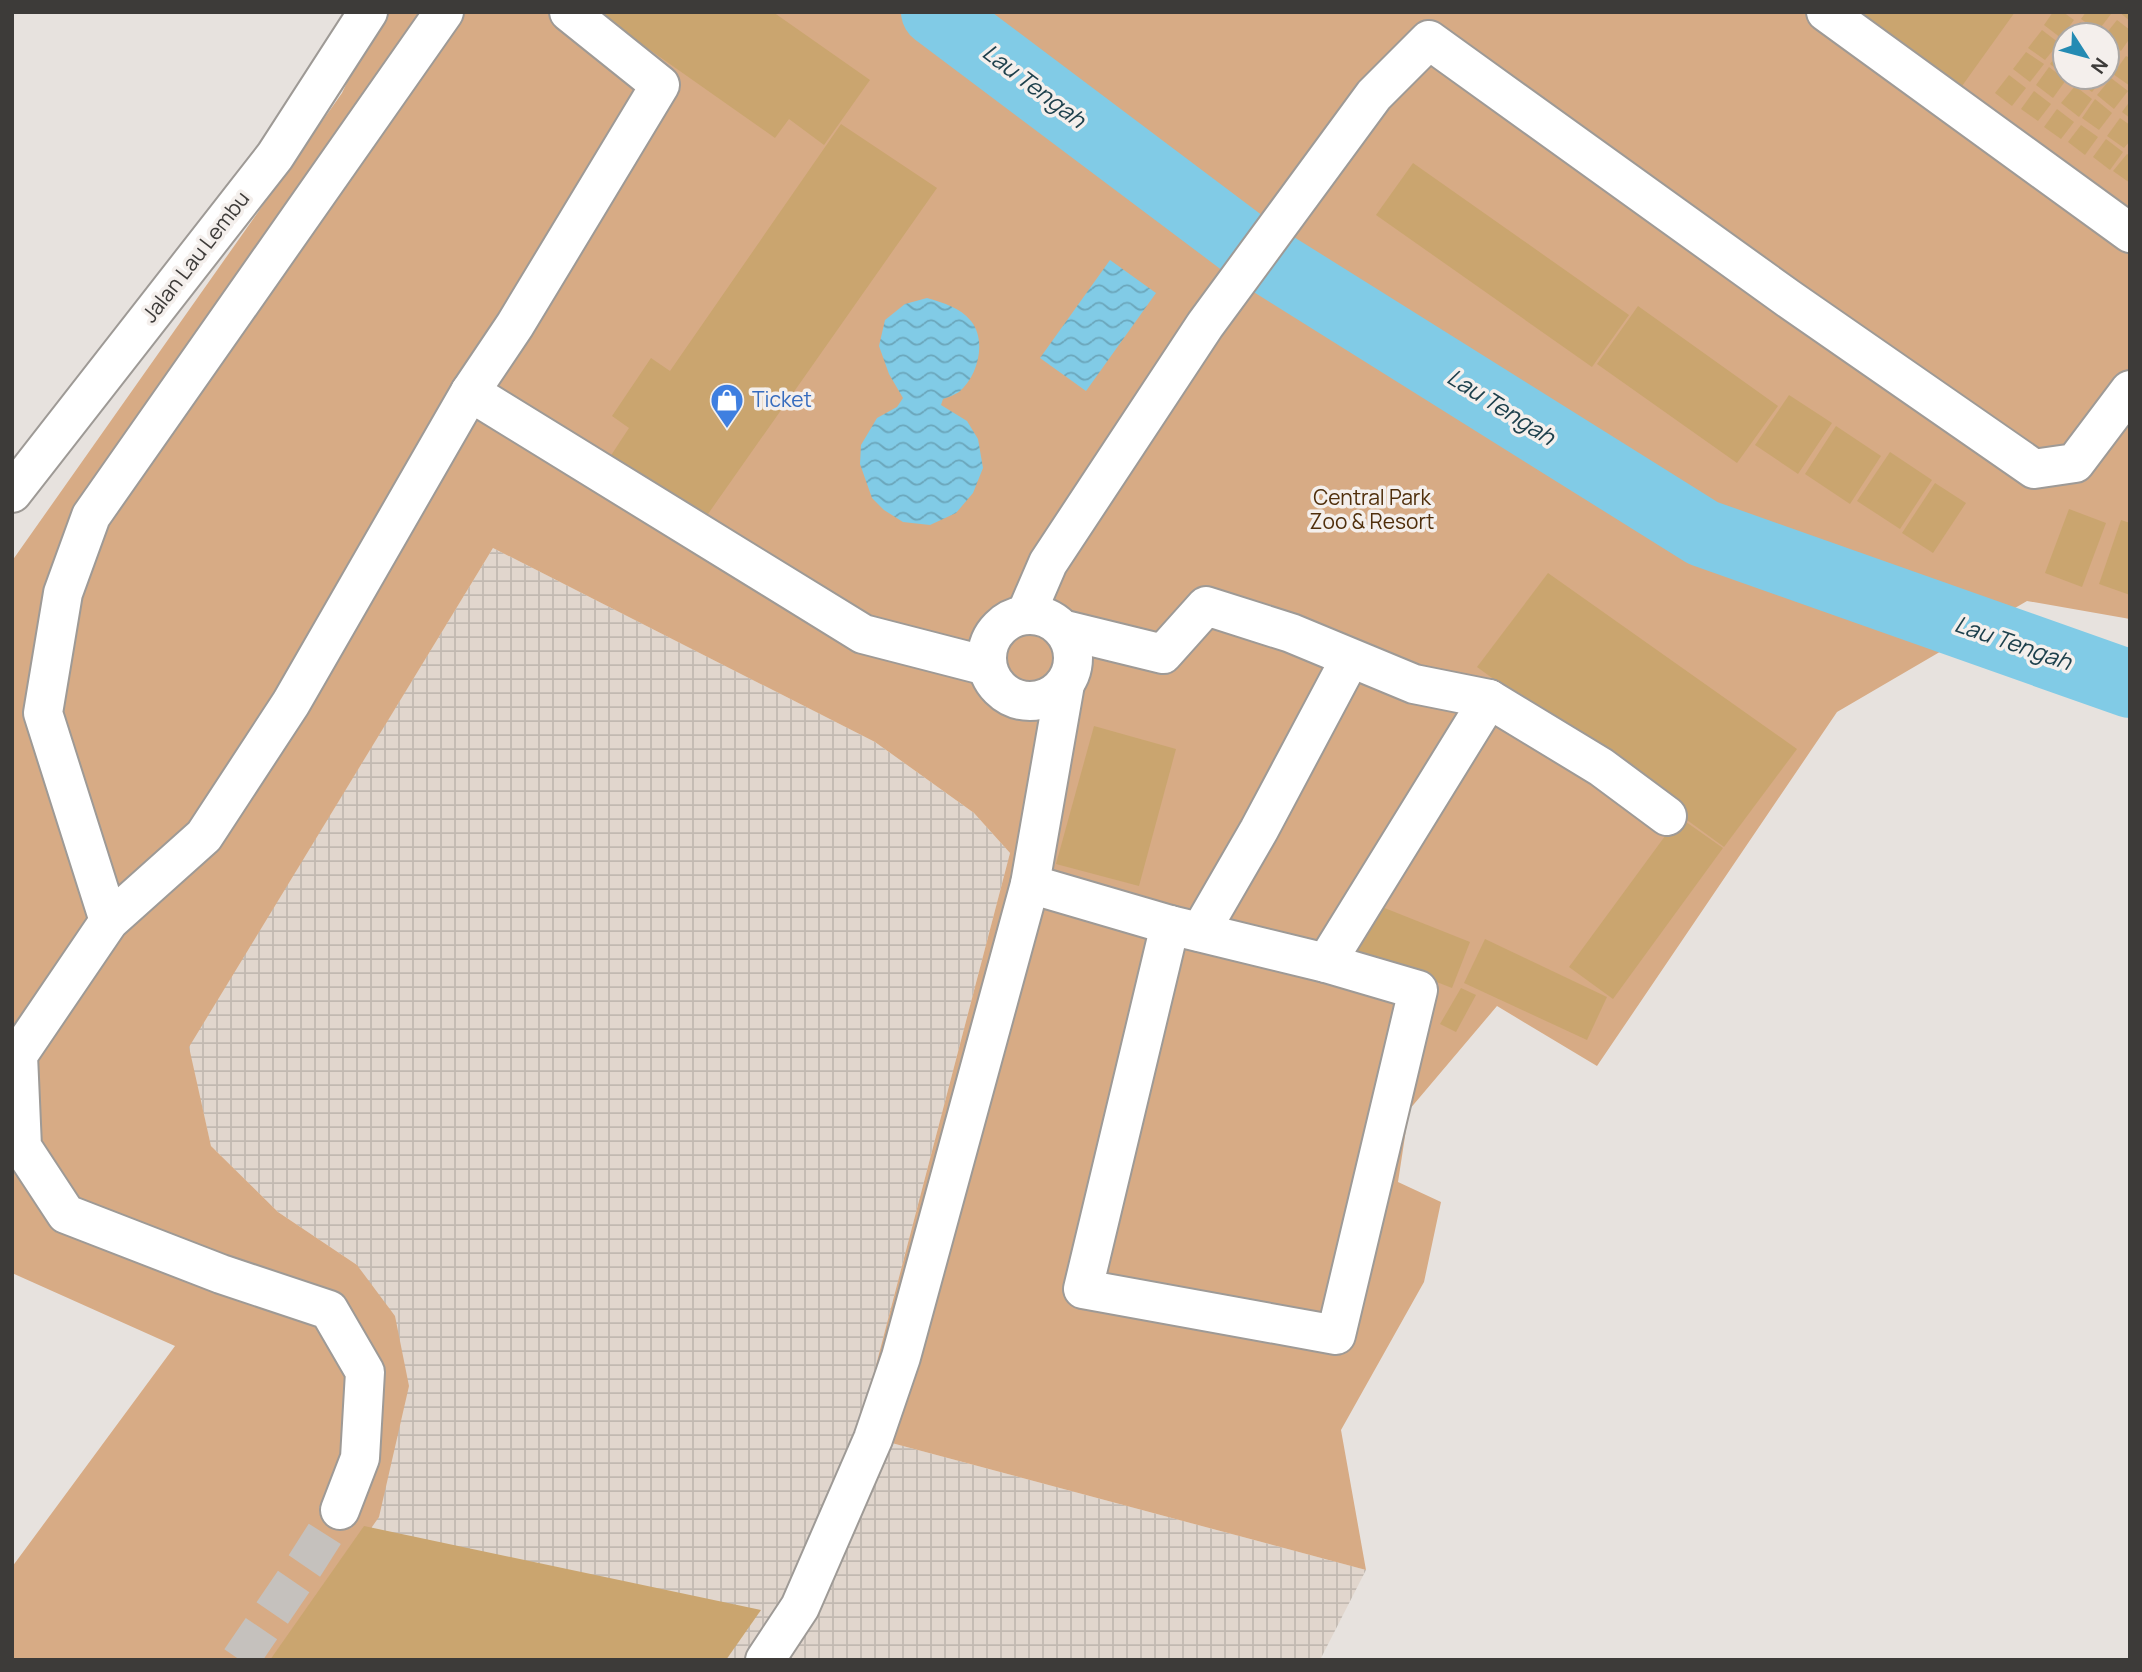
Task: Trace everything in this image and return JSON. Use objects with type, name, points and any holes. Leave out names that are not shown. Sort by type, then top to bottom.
[{"type":"street","name":"Jalan Lau Lembu","points":[[12,493],[275,156],[368,12]]},
{"type":"street","points":[[109,921],[43,713],[63,593],[72,567],[91,516],[444,12]]},
{"type":"street","points":[[340,1510],[360,1458],[365,1372],[328,1310],[221,1274],[66,1214],[22,1147],[18,1055],[109,921],[204,836],[291,703],[470,392],[515,326],[660,85],[569,12]]},
{"type":"street","points":[[1826,12],[2130,233]]},
{"type":"street","points":[[1026,614],[1048,562],[1205,325],[1374,95],[1429,40],[1778,291],[2034,469],[2076,463],[2130,390]]},
{"type":"street","points":[[470,392],[863,634],[987,666]]},
{"type":"street","points":[[1065,630],[1163,654],[1206,606],[1291,633],[1414,684],[1489,699],[1601,767],[1667,816]]},
{"type":"street","points":[[765,1660],[800,1607],[873,1439],[901,1357],[1030,884],[1065,684],[1072,671],[1074,656],[1072,643],[1065,630],[1054,620],[1026,614],[1012,618],[1000,626],[987,651],[987,666],[994,681],[1005,694],[1021,700],[1037,701],[1053,695],[1065,684]]},
{"type":"street","points":[[1030,884],[1185,929],[1326,963],[1418,990],[1336,1335],[1083,1289],[1185,929],[1259,830],[1350,659]]},
{"type":"street","points":[[1326,963],[1489,699]]},
{"type":"shaded area","points":[[493,548],[875,742],[974,813],[1010,853],[858,1434],[1366,1570],[1320,1660],[278,1660],[357,1265],[278,1212],[211,1146],[188,1047]]},
{"type":"green space","name":"Central Park Zoo & Resort","points":[[380,12],[2130,12],[2130,619],[2027,601],[1837,712],[1597,1066],[1497,1006],[1409,1110],[1398,1182],[1441,1202],[1424,1282],[1341,1430],[1366,1570],[858,1434],[1010,853],[974,813],[875,742],[493,548],[189,1047],[211,1146],[278,1212],[357,1265],[395,1316],[409,1386],[379,1517],[278,1660],[12,1660],[12,1567],[175,1346],[12,1273],[12,561],[342,93]]},
{"type":"water","points":[[1110,260],[1156,293],[1086,391],[1040,358]]},
{"type":"water","points":[[927,298],[962,312],[971,321],[979,338],[978,358],[971,377],[959,392],[943,399],[941,405],[967,421],[978,439],[983,468],[973,493],[956,513],[930,525],[903,522],[884,510],[872,498],[860,464],[861,445],[877,418],[897,407],[903,398],[889,374],[879,346],[885,320],[905,304]]},
{"type":"building","points":[[596,12],[773,12],[870,80],[824,145],[789,119],[775,138]]},
{"type":"building","points":[[1857,12],[2015,12],[1962,86]]},
{"type":"building","points":[[2053,12],[2063,12],[2074,20],[2051,21],[2051,30],[2044,25]]},
{"type":"building","points":[[2086,12],[2111,14],[2106,21],[2081,19]]},
{"type":"building","points":[[2119,12],[2130,12],[2130,21]]},
{"type":"building","points":[[2121,23],[2130,30],[2130,38],[2121,51]]},
{"type":"building","points":[[2042,30],[2051,37],[2051,53],[2045,60],[2028,48]]},
{"type":"building","points":[[2026,52],[2044,64],[2030,82],[2013,69]]},
{"type":"building","points":[[2126,56],[2130,58],[2130,86],[2121,80],[2121,63]]},
{"type":"building","points":[[2049,67],[2051,91],[2058,91],[2053,98],[2036,85]]},
{"type":"building","points":[[2009,75],[2026,88],[2012,106],[1995,93]]},
{"type":"building","points":[[2121,86],[2128,91],[2114,109],[2097,95],[2100,91],[2121,91]]},
{"type":"building","points":[[2034,91],[2051,104],[2038,121],[2021,109]]},
{"type":"building","points":[[2071,91],[2082,91],[2092,99],[2079,117],[2061,103]]},
{"type":"building","points":[[2095,99],[2112,113],[2099,130],[2082,118]]},
{"type":"building","points":[[2130,101],[2130,118],[2122,112]]},
{"type":"building","points":[[2057,109],[2074,122],[2061,139],[2044,127]]},
{"type":"building","points":[[2120,118],[2130,125],[2130,141],[2124,148],[2107,136]]},
{"type":"building","points":[[841,124],[937,188],[701,524],[608,460],[629,428],[612,416],[651,358],[670,371]]},
{"type":"building","points":[[2081,125],[2098,137],[2085,155],[2068,142]]},
{"type":"building","points":[[2106,139],[2123,152],[2110,170],[2093,157]]},
{"type":"building","points":[[2127,154],[2130,156],[2130,183],[2113,171]]},
{"type":"building","points":[[1413,163],[1629,315],[1592,367],[1376,215]]},
{"type":"building","points":[[1638,306],[1778,406],[1737,463],[1597,364]]},
{"type":"building","points":[[1789,395],[1832,423],[1798,474],[1755,445]]},
{"type":"building","points":[[1836,426],[1881,456],[1850,504],[1805,474]]},
{"type":"building","points":[[1890,452],[1932,480],[1900,529],[1857,501]]},
{"type":"building","points":[[1935,483],[1966,503],[1933,553],[1902,533]]},
{"type":"building","points":[[2069,509],[2106,523],[2082,587],[2045,573]]},
{"type":"building","points":[[2121,520],[2130,523],[2130,595],[2099,584]]},
{"type":"building","points":[[1548,573],[1797,749],[1724,847],[1477,667]]},
{"type":"building","points":[[1094,726],[1176,749],[1139,886],[1056,864]]},
{"type":"building","points":[[1679,817],[1723,848],[1613,999],[1569,967]]},
{"type":"building","points":[[1372,903],[1470,942],[1452,988],[1353,949]]},
{"type":"building","points":[[1485,939],[1607,997],[1587,1040],[1464,983]]},
{"type":"building","points":[[1461,988],[1476,995],[1456,1032],[1440,1024]]},
{"type":"building","points":[[364,1526],[761,1610],[726,1660],[270,1660]]},
{"type":"waterway","name":"Lau Tengah","points":[[935,12],[1257,254],[1703,533],[2130,684]]},
{"type":"tunnel","points":[[240,1660],[340,1510]]},
{"type":"place","name":"Ticket","points":[[727,430]]}]
